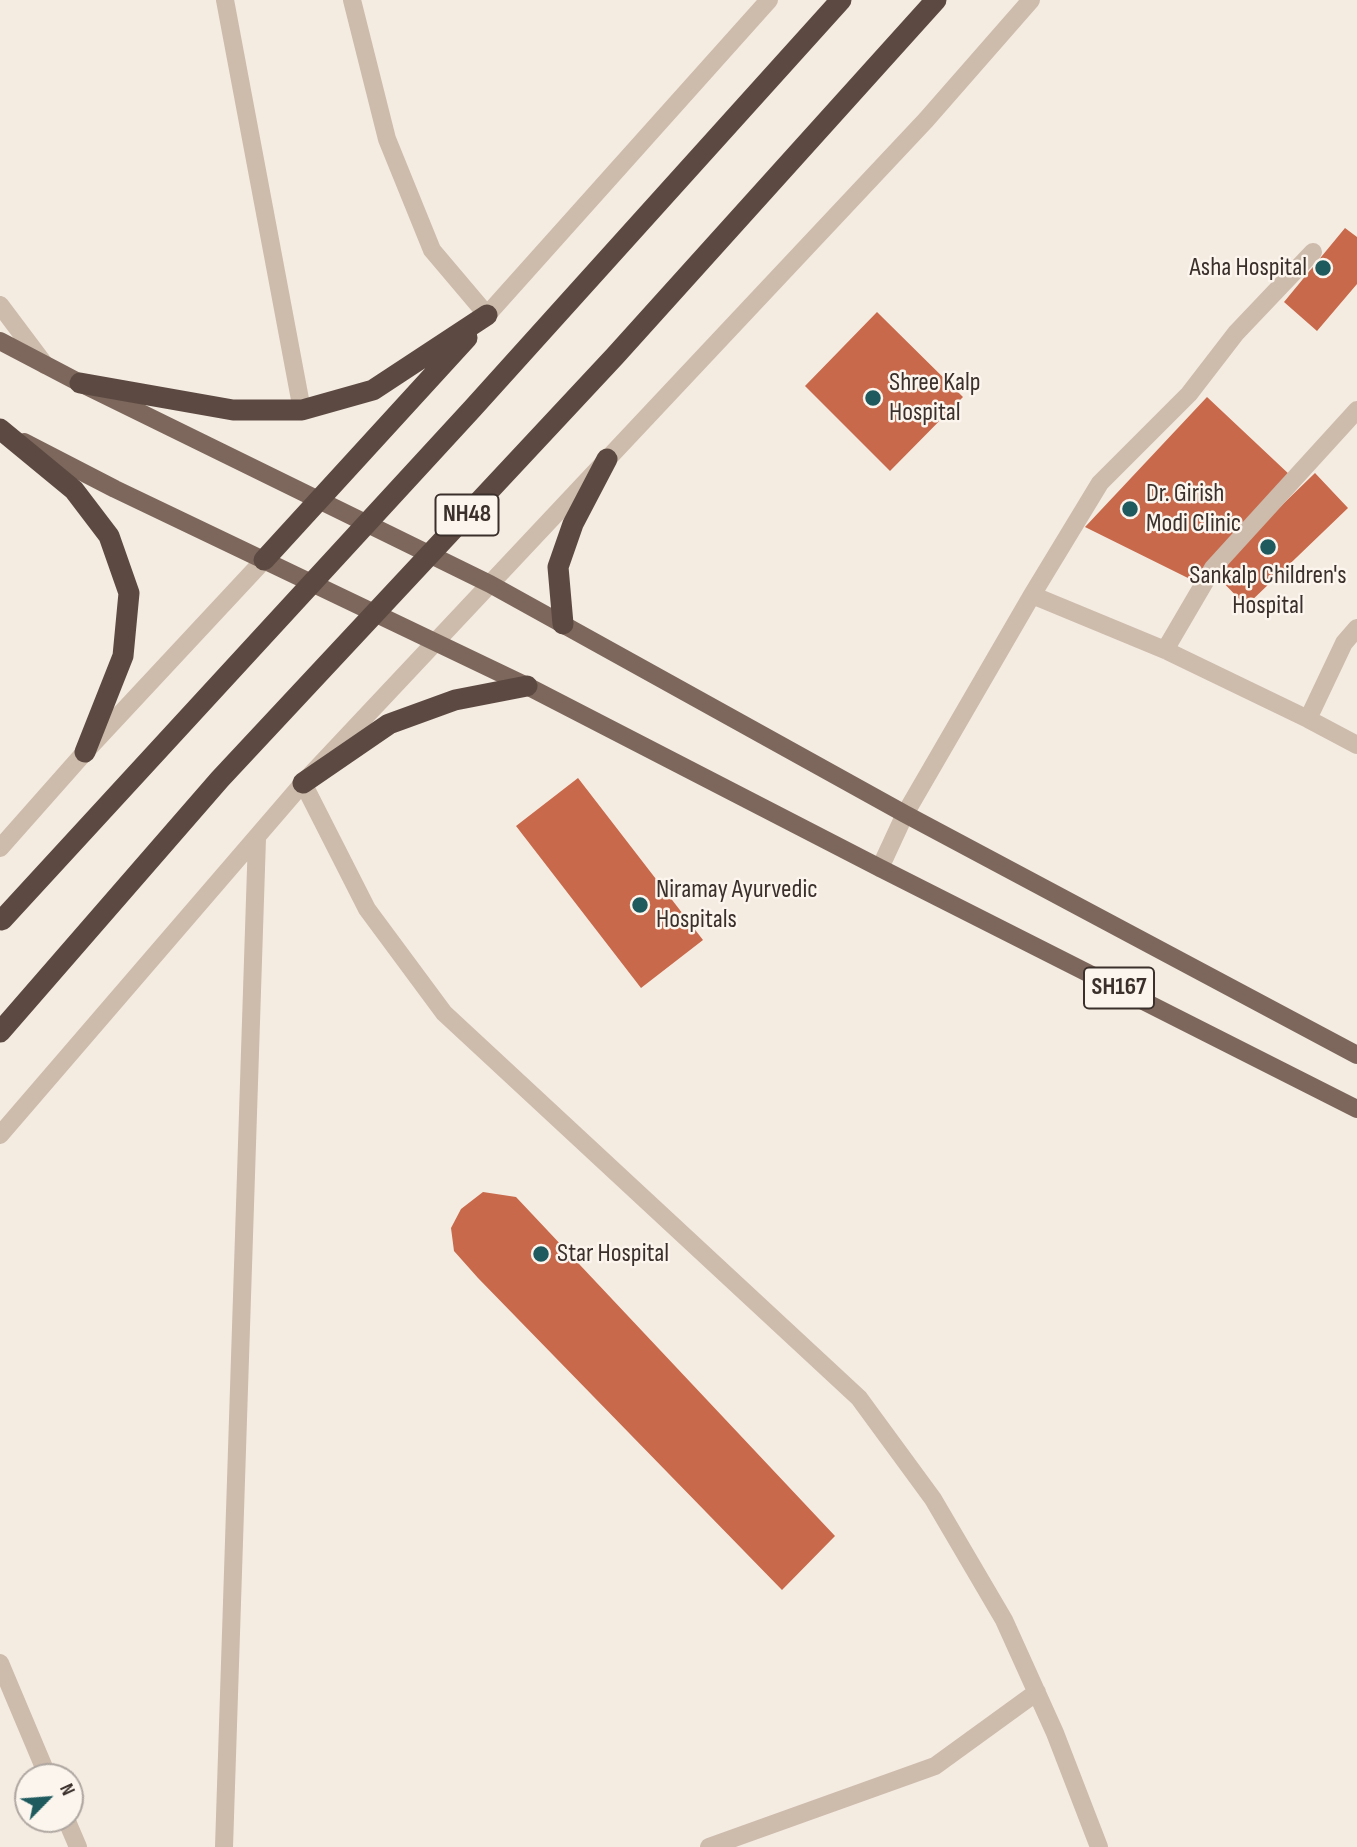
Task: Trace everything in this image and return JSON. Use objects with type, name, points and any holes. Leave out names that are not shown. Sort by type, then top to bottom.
[{"type":"highway","name":"NH48","points":[[0,922],[499,380],[841,0]]},
{"type":"highway","name":"NH48","points":[[0,1032],[220,779],[588,386],[936,0]]},
{"type":"highway","points":[[80,383],[233,410],[302,410],[373,390],[487,315]]},
{"type":"highway","points":[[264,560],[487,315]]},
{"type":"highway","points":[[0,429],[74,489],[109,536],[129,593],[122,656],[85,752]]},
{"type":"highway","points":[[563,624],[558,567],[573,524],[607,459]]},
{"type":"highway","points":[[303,783],[389,724],[455,700],[527,686]]},
{"type":"main road","points":[[0,341],[490,584],[905,814],[1357,1055]]},
{"type":"main road","points":[[0,429],[115,489],[527,686],[880,867]]},
{"type":"main road","name":"SH167","points":[[880,867],[1356,1107]]},
{"type":"street","points":[[225,0],[302,410]]},
{"type":"street","points":[[352,0],[387,139],[432,250],[487,315],[769,0]]},
{"type":"street","points":[[0,1135],[303,783],[926,120],[1031,0]]},
{"type":"street","points":[[880,867],[905,814],[1100,483],[1188,394],[1236,333],[1313,252]]},
{"type":"street","points":[[0,305],[46,365]]},
{"type":"street","points":[[1165,650],[1213,568],[1357,410]]},
{"type":"street","points":[[0,848],[85,752],[264,560]]},
{"type":"street","points":[[1032,595],[1165,650],[1357,745]]},
{"type":"street","points":[[1308,719],[1344,643],[1357,628]]},
{"type":"street","points":[[303,783],[367,909],[444,1013],[859,1398],[933,1499],[1004,1620],[1055,1733],[1099,1847]]},
{"type":"street","points":[[224,1847],[257,838]]},
{"type":"street","points":[[0,1663],[42,1763]]},
{"type":"street","points":[[709,1847],[935,1766],[1037,1692]]},
{"type":"building","points":[[1345,228],[1357,237],[1357,284],[1317,331],[1284,302]]},
{"type":"building","points":[[877,312],[963,397],[890,471],[805,386]]},
{"type":"building","points":[[1207,397],[1291,476],[1194,581],[1085,527]]},
{"type":"building","points":[[1315,473],[1348,508],[1246,606],[1213,572]]},
{"type":"building","points":[[578,778],[703,940],[641,988],[516,826]]},
{"type":"building","points":[[483,1192],[516,1197],[835,1536],[782,1590],[454,1251],[451,1228],[461,1209]]},
{"type":"place","name":"Asha Hospital","points":[[1323,268]]},
{"type":"place","name":"Shree Kalp Hospital","points":[[873,398]]},
{"type":"place","name":"Dr. Girish Modi Clinic","points":[[1130,509]]},
{"type":"place","name":"Sankalp Children's Hospital","points":[[1268,547]]},
{"type":"place","name":"Niramay Ayurvedic Hospitals","points":[[640,905]]},
{"type":"place","name":"Star Hospital","points":[[541,1254]]}]
